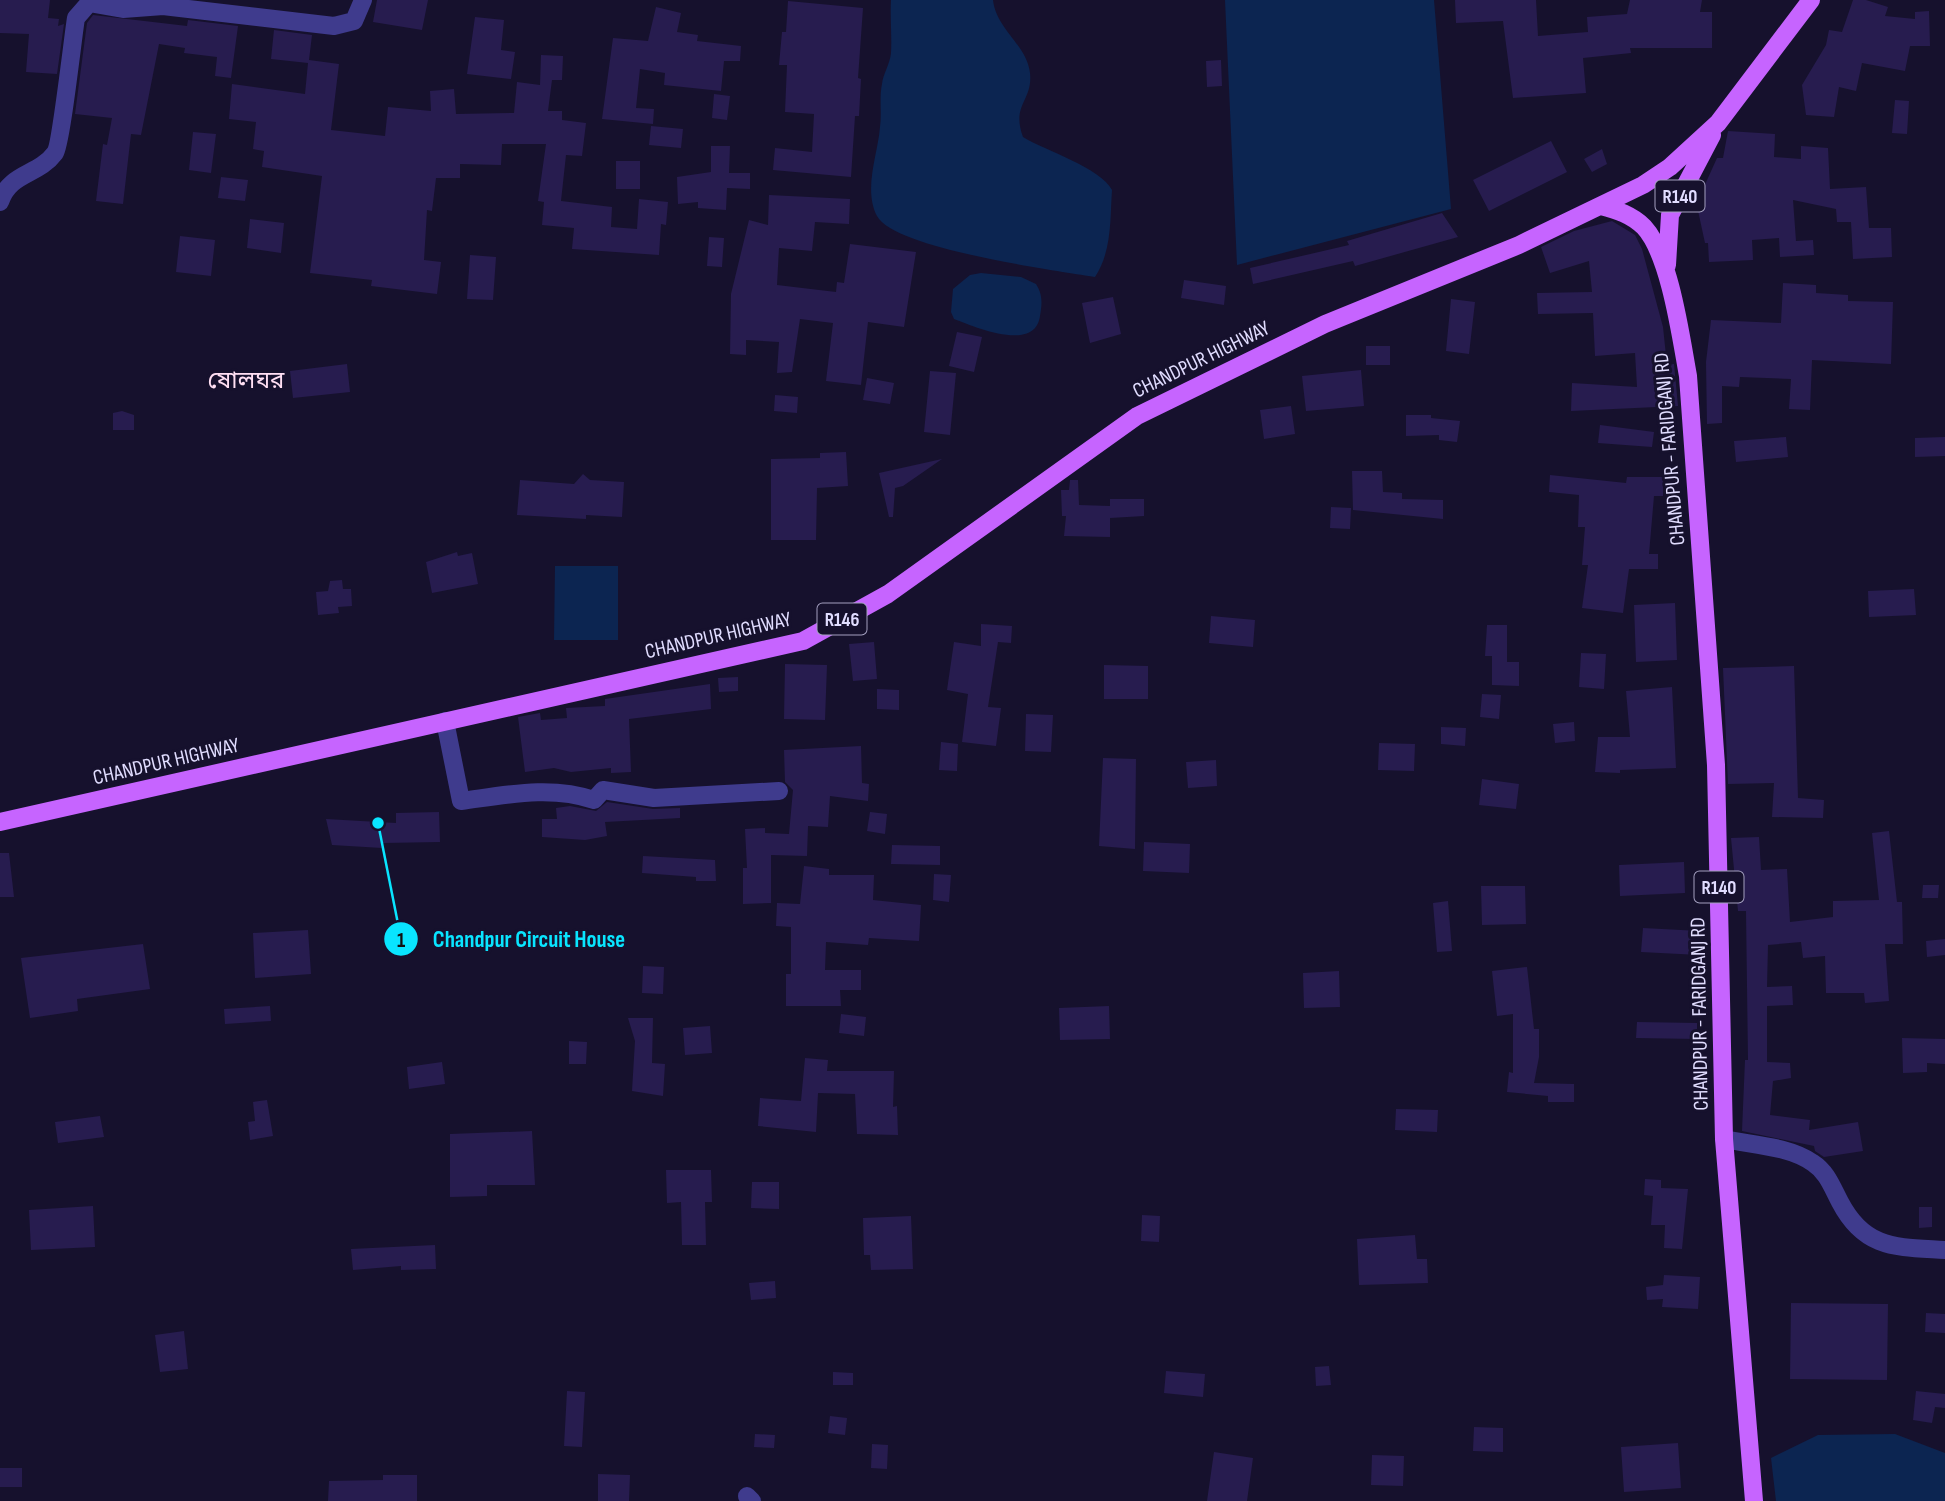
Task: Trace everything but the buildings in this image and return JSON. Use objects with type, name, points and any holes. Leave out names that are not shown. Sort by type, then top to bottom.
[{"type":"main road","name":"R140","points":[[1666,276],[1670,215],[1718,123],[1811,0]]},
{"type":"main road","name":"R140","points":[[1601,206],[1643,185],[1670,166],[1718,123]]},
{"type":"main road","name":"R140","points":[[1601,206],[1623,212],[1643,226],[1657,245],[1666,276]]},
{"type":"main road","name":"CHANDPUR HIGHWAY","points":[[0,821],[803,640],[888,594],[1137,416],[1325,324],[1518,245],[1601,206]]},
{"type":"main road","name":"CHANDPUR - FARIDGANJ RD","points":[[1666,276],[1688,376],[1696,465],[1716,765],[1724,1139],[1754,1501]]},
{"type":"street","points":[[0,202],[10,182],[37,168],[58,147],[76,18],[89,3],[123,9],[163,6],[334,26],[354,21],[363,0]]},
{"type":"street","points":[[445,721],[461,801],[533,792],[572,792],[594,800],[603,790],[654,799],[779,790]]},
{"type":"street","points":[[1724,1139],[1797,1154],[1812,1162],[1824,1172],[1844,1211],[1863,1234],[1882,1245],[1945,1250]]},
{"type":"water","points":[[891,0],[993,0],[1000,20],[1028,63],[1030,82],[1019,117],[1023,137],[1097,174],[1112,190],[1105,257],[1095,277],[943,248],[890,228],[877,216],[873,206],[871,183],[880,127],[881,89],[891,53]]},
{"type":"water","points":[[1225,0],[1434,0],[1451,209],[1237,265]]},
{"type":"water","points":[[981,273],[1021,277],[1036,284],[1041,304],[1036,327],[1027,333],[1003,334],[954,319],[951,312],[953,289],[970,275]]},
{"type":"water","points":[[555,566],[618,566],[618,640],[554,640]]},
{"type":"water","points":[[1895,1434],[1945,1453],[1945,1501],[1776,1501],[1771,1458],[1818,1435]]},
{"type":"place","name":"Chandpur Circuit House","points":[[378,823]]},
{"type":"district","name":"ষোলঘর","points":[[246,380]]}]
